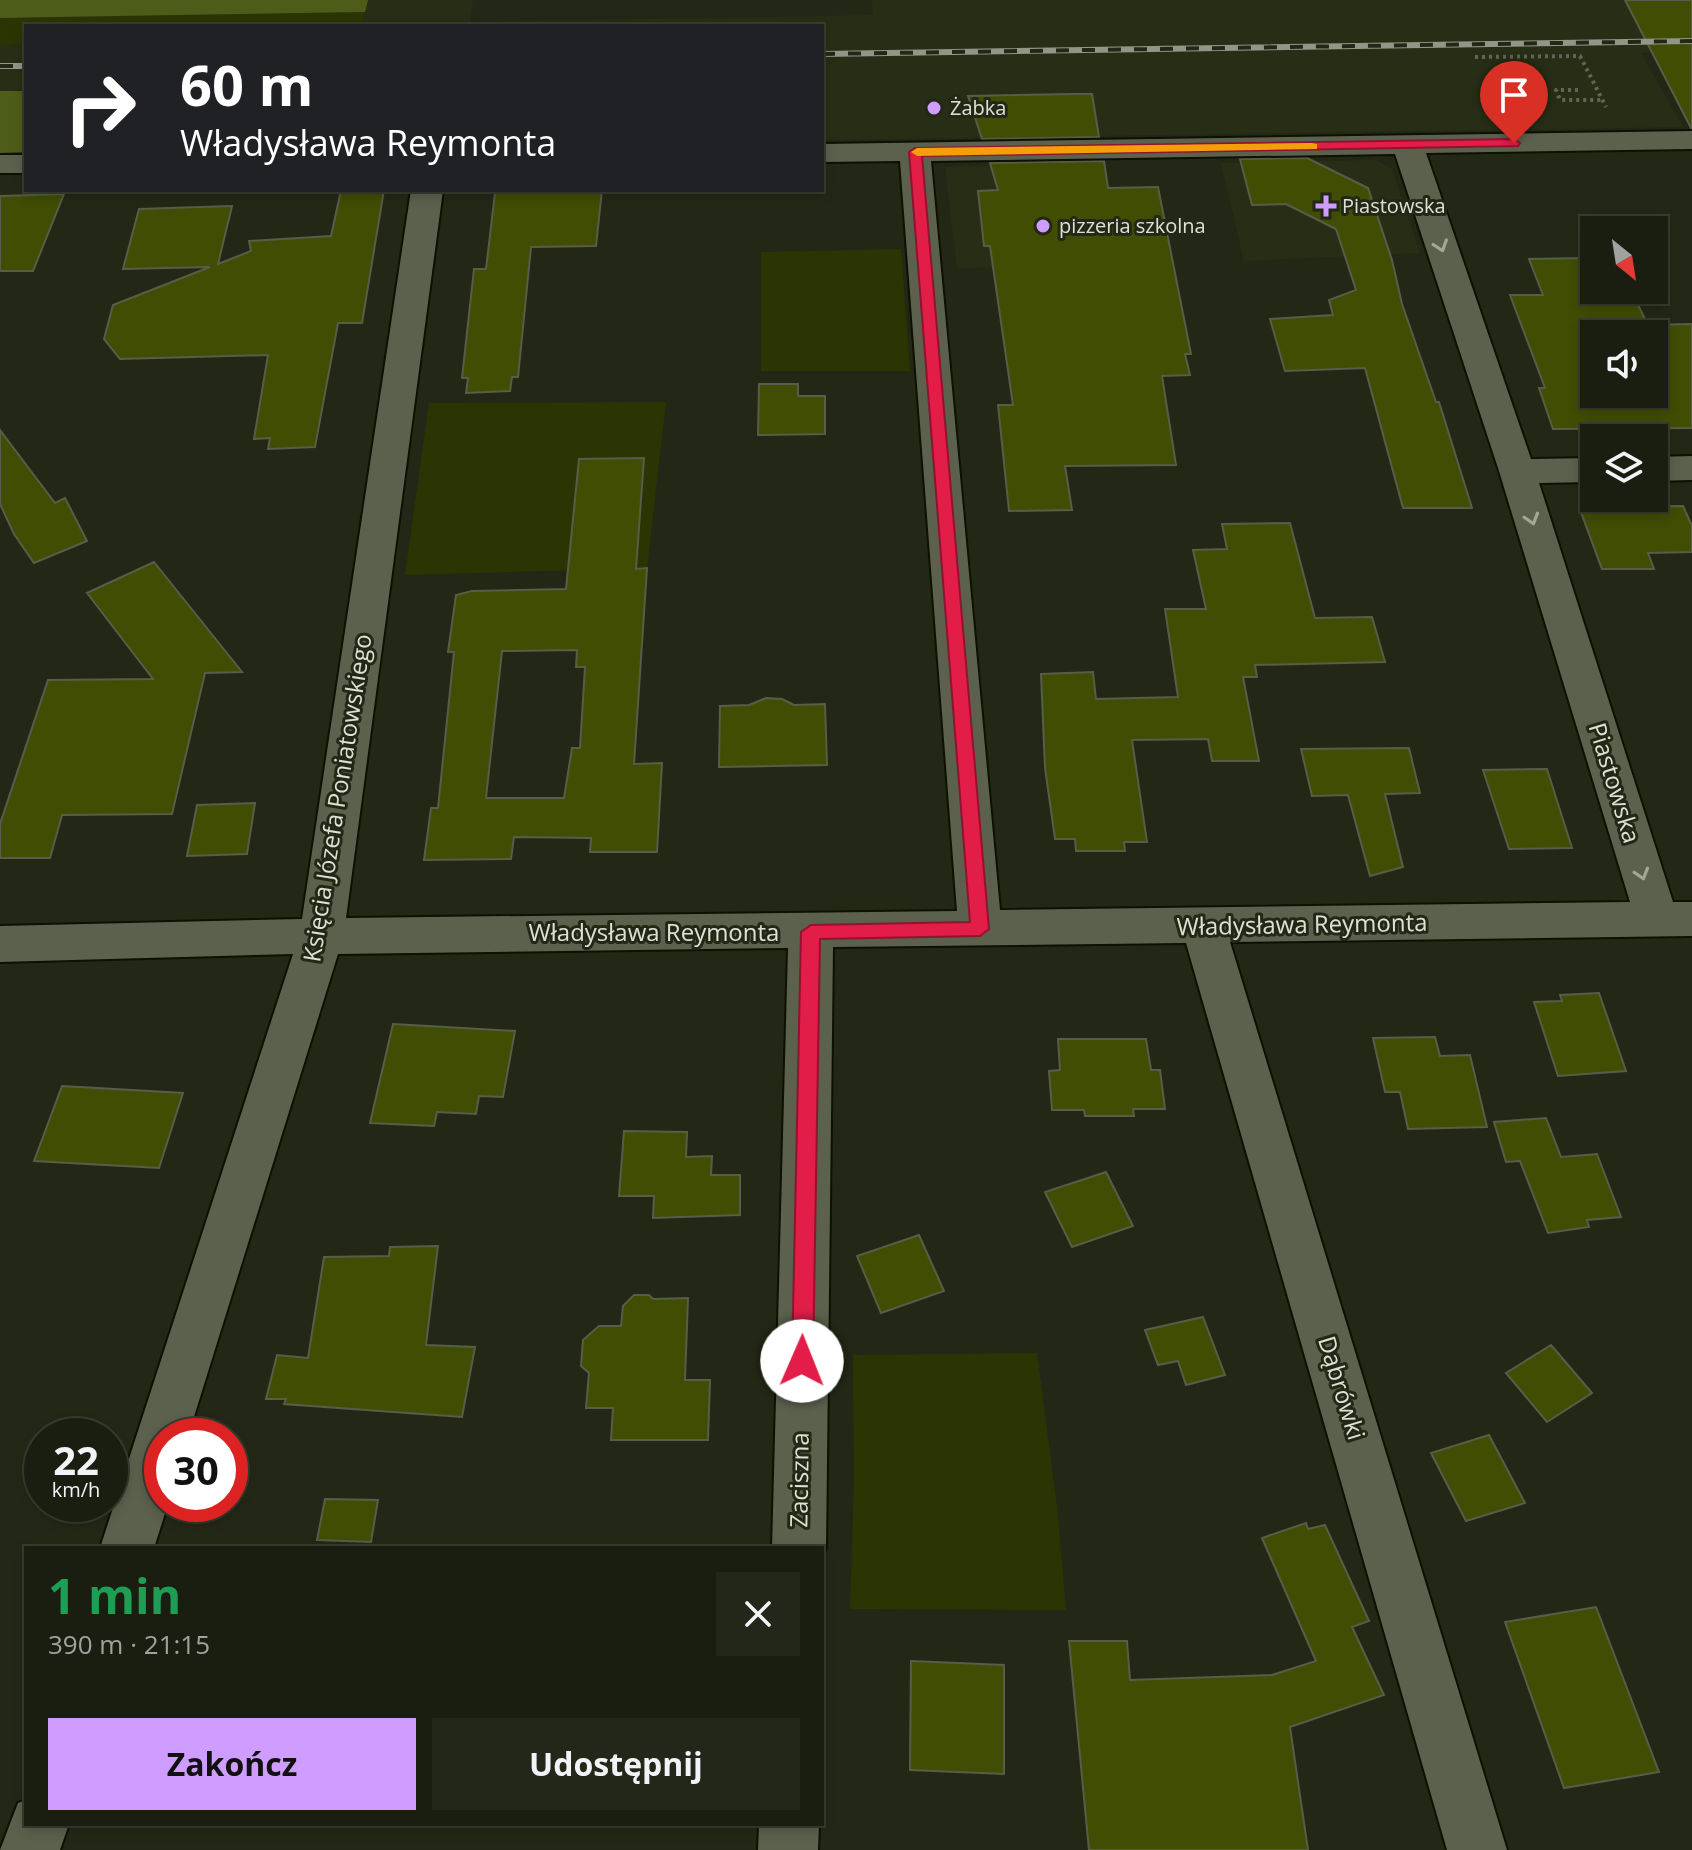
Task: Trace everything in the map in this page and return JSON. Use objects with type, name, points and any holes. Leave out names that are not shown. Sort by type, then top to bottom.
[{"type":"street","points":[[824,153],[1692,140]]},
{"type":"street","name":"Piastowska","points":[[1408,145],[1517,471],[1674,919]]},
{"type":"street","points":[[915,152],[980,929]]},
{"type":"street","points":[[0,164],[24,164]]},
{"type":"street","name":"Księcia Józefa Poniatowskiego","points":[[168,1418],[321,936],[427,192]]},
{"type":"street","points":[[1668,469],[1692,468]]},
{"type":"street","points":[[1517,471],[1580,470]]},
{"type":"street","name":"Władysława Reymonta","points":[[0,944],[321,936],[1674,919]]},
{"type":"street","name":"Dąbrówki","points":[[1203,927],[1477,1850]]},
{"type":"street","name":"Zaciszna","points":[[799,1546],[811,932]]},
{"type":"street","name":"Księcia Józefa Poniatowskiego","points":[[128,1546],[144,1494]]},
{"type":"street","points":[[30,1850],[38,1826]]},
{"type":"street","points":[[788,1850],[789,1826]]},
{"type":"path","points":[[1475,57],[1580,56],[1624,141]]},
{"type":"path","points":[[1578,90],[1556,90],[1560,100],[1602,100]]},
{"type":"shaded area","points":[[0,0],[473,0],[470,22],[873,15],[872,0],[1692,0],[1692,51],[1641,53],[1683,127],[824,140],[824,24],[24,24],[24,152],[0,153]]},
{"type":"shaded area","points":[[1376,160],[1392,169],[1420,253],[1244,261],[1221,163]]},
{"type":"shaded area","points":[[1038,165],[1052,266],[957,268],[945,167]]},
{"type":"green space","points":[[0,0],[368,0],[365,12],[0,18]]},
{"type":"green space","points":[[365,12],[362,24],[24,24],[24,44],[0,45],[0,18]]},
{"type":"green space","points":[[0,91],[24,91],[24,152],[0,153]]},
{"type":"green space","points":[[901,249],[910,371],[761,371],[761,252]]},
{"type":"green space","points":[[666,402],[647,568],[405,575],[429,403]]},
{"type":"green space","points":[[1037,1353],[1057,1507],[1066,1610],[850,1609],[854,1481],[853,1355]]},
{"type":"building","points":[[1625,0],[1692,0],[1692,128],[1691,128]]},
{"type":"building","points":[[1092,94],[1099,137],[982,139],[968,96]]},
{"type":"building","points":[[1307,158],[1368,188],[1392,260],[1402,304],[1436,402],[1439,402],[1472,508],[1403,508],[1365,368],[1285,371],[1270,319],[1333,315],[1329,300],[1356,290],[1336,229],[1286,204],[1252,205],[1240,159]]},
{"type":"building","points":[[1104,161],[1108,188],[1158,187],[1191,354],[1185,354],[1190,375],[1162,376],[1176,465],[1065,466],[1072,510],[1009,511],[998,405],[1013,405],[990,246],[984,246],[978,191],[998,190],[990,163]]},
{"type":"building","points":[[341,192],[384,192],[362,323],[338,323],[315,447],[268,449],[270,438],[254,439],[268,355],[120,359],[104,339],[113,305],[210,267],[123,269],[139,209],[232,206],[218,264],[251,251],[249,241],[331,236]]},
{"type":"building","points":[[602,192],[596,246],[531,247],[518,377],[512,377],[510,391],[466,393],[468,378],[462,378],[474,269],[486,269],[495,193]]},
{"type":"building","points":[[64,194],[33,271],[0,271],[0,196]]},
{"type":"building","points":[[1580,258],[1580,304],[1638,304],[1646,320],[1580,320],[1580,408],[1668,408],[1668,325],[1692,324],[1692,428],[1668,428],[1668,424],[1580,424],[1580,429],[1553,429],[1539,388],[1545,388],[1510,295],[1543,295],[1529,259]]},
{"type":"building","points":[[759,384],[798,384],[798,396],[825,396],[825,434],[758,435]]},
{"type":"building","points":[[0,430],[55,503],[65,498],[87,541],[34,563],[14,534],[0,504]]},
{"type":"building","points":[[644,458],[636,569],[647,568],[634,764],[662,763],[657,852],[590,852],[591,838],[514,837],[511,859],[424,860],[431,808],[438,808],[454,652],[448,652],[456,595],[472,591],[566,589],[579,459]],"holes":[[[577,650],[576,667],[585,667],[580,748],[572,748],[564,798],[486,798],[502,651]]]},
{"type":"building","points":[[1668,506],[1683,506],[1692,526],[1692,552],[1648,553],[1654,569],[1602,569],[1581,512],[1668,512]]},
{"type":"building","points":[[1290,523],[1315,618],[1372,617],[1385,662],[1255,665],[1257,677],[1243,677],[1259,761],[1212,761],[1208,739],[1132,740],[1147,842],[1124,842],[1125,851],[1076,851],[1075,839],[1055,839],[1045,768],[1041,674],[1093,672],[1096,699],[1178,697],[1165,609],[1206,609],[1193,550],[1227,549],[1222,524]]},
{"type":"building","points":[[154,562],[242,672],[205,673],[172,814],[62,815],[50,858],[0,858],[0,824],[48,680],[153,679],[87,593]]},
{"type":"building","points":[[766,698],[782,699],[794,705],[825,704],[827,765],[719,767],[720,706],[749,705]]},
{"type":"building","points":[[1409,748],[1420,793],[1385,794],[1403,867],[1370,876],[1348,795],[1312,796],[1301,749]]},
{"type":"building","points":[[1547,769],[1572,848],[1509,849],[1483,770]]},
{"type":"building","points":[[255,803],[247,854],[187,856],[197,805]]},
{"type":"building","points":[[1599,993],[1626,1071],[1558,1076],[1534,1002],[1562,1001],[1560,995]]},
{"type":"building","points":[[393,1024],[515,1031],[503,1097],[479,1096],[476,1114],[437,1112],[434,1126],[370,1123]]},
{"type":"building","points":[[1435,1037],[1440,1056],[1470,1055],[1487,1127],[1408,1129],[1400,1092],[1385,1092],[1373,1038]]},
{"type":"building","points":[[1058,1039],[1146,1039],[1151,1070],[1160,1070],[1165,1109],[1133,1109],[1134,1116],[1085,1116],[1084,1110],[1052,1110],[1049,1071],[1060,1070]]},
{"type":"building","points":[[62,1086],[183,1093],[159,1168],[34,1161]]},
{"type":"building","points":[[1546,1118],[1561,1157],[1597,1154],[1621,1217],[1587,1220],[1589,1227],[1548,1233],[1520,1161],[1506,1162],[1494,1122]]},
{"type":"building","points":[[624,1131],[687,1132],[686,1157],[712,1156],[711,1175],[740,1175],[740,1215],[653,1218],[654,1196],[619,1196]]},
{"type":"building","points":[[1106,1172],[1133,1226],[1072,1247],[1045,1192]]},
{"type":"building","points":[[919,1235],[944,1291],[881,1313],[857,1256]]},
{"type":"building","points":[[438,1246],[426,1345],[475,1347],[462,1417],[284,1404],[286,1399],[266,1399],[277,1355],[308,1358],[324,1257],[389,1256],[390,1247]]},
{"type":"building","points":[[634,1295],[649,1295],[653,1299],[688,1298],[685,1380],[710,1380],[708,1440],[611,1440],[613,1408],[586,1408],[589,1373],[581,1366],[583,1340],[599,1326],[621,1326],[623,1306]]},
{"type":"building","points":[[1203,1317],[1225,1375],[1186,1385],[1178,1361],[1158,1365],[1145,1330]]},
{"type":"building","points":[[1551,1345],[1592,1393],[1547,1422],[1506,1373]]},
{"type":"building","points":[[1489,1435],[1525,1503],[1466,1521],[1431,1453]]},
{"type":"building","points":[[325,1499],[378,1500],[371,1542],[317,1540]]},
{"type":"building","points":[[1306,1523],[1308,1529],[1325,1525],[1369,1621],[1352,1627],[1384,1695],[1290,1727],[1308,1850],[1089,1850],[1069,1641],[1127,1641],[1130,1680],[1272,1675],[1316,1661],[1262,1538]]},
{"type":"building","points":[[1596,1607],[1659,1772],[1564,1788],[1505,1622]]},
{"type":"building","points":[[911,1661],[1004,1665],[1004,1774],[910,1770]]},
{"type":"railway","points":[[824,54],[1692,41]]},
{"type":"railway","points":[[0,66],[24,66]]},
{"type":"slow traffic","points":[[917,152],[1312,146]]},
{"type":"place","name":"Żabka","points":[[934,108]]},
{"type":"place","name":"Piastowska","points":[[1326,206]]},
{"type":"place","name":"pizzeria szkolna","points":[[1043,226]]},
{"type":"route","points":[[802,1361],[811,932],[980,929],[915,152],[1514,143]]}]
